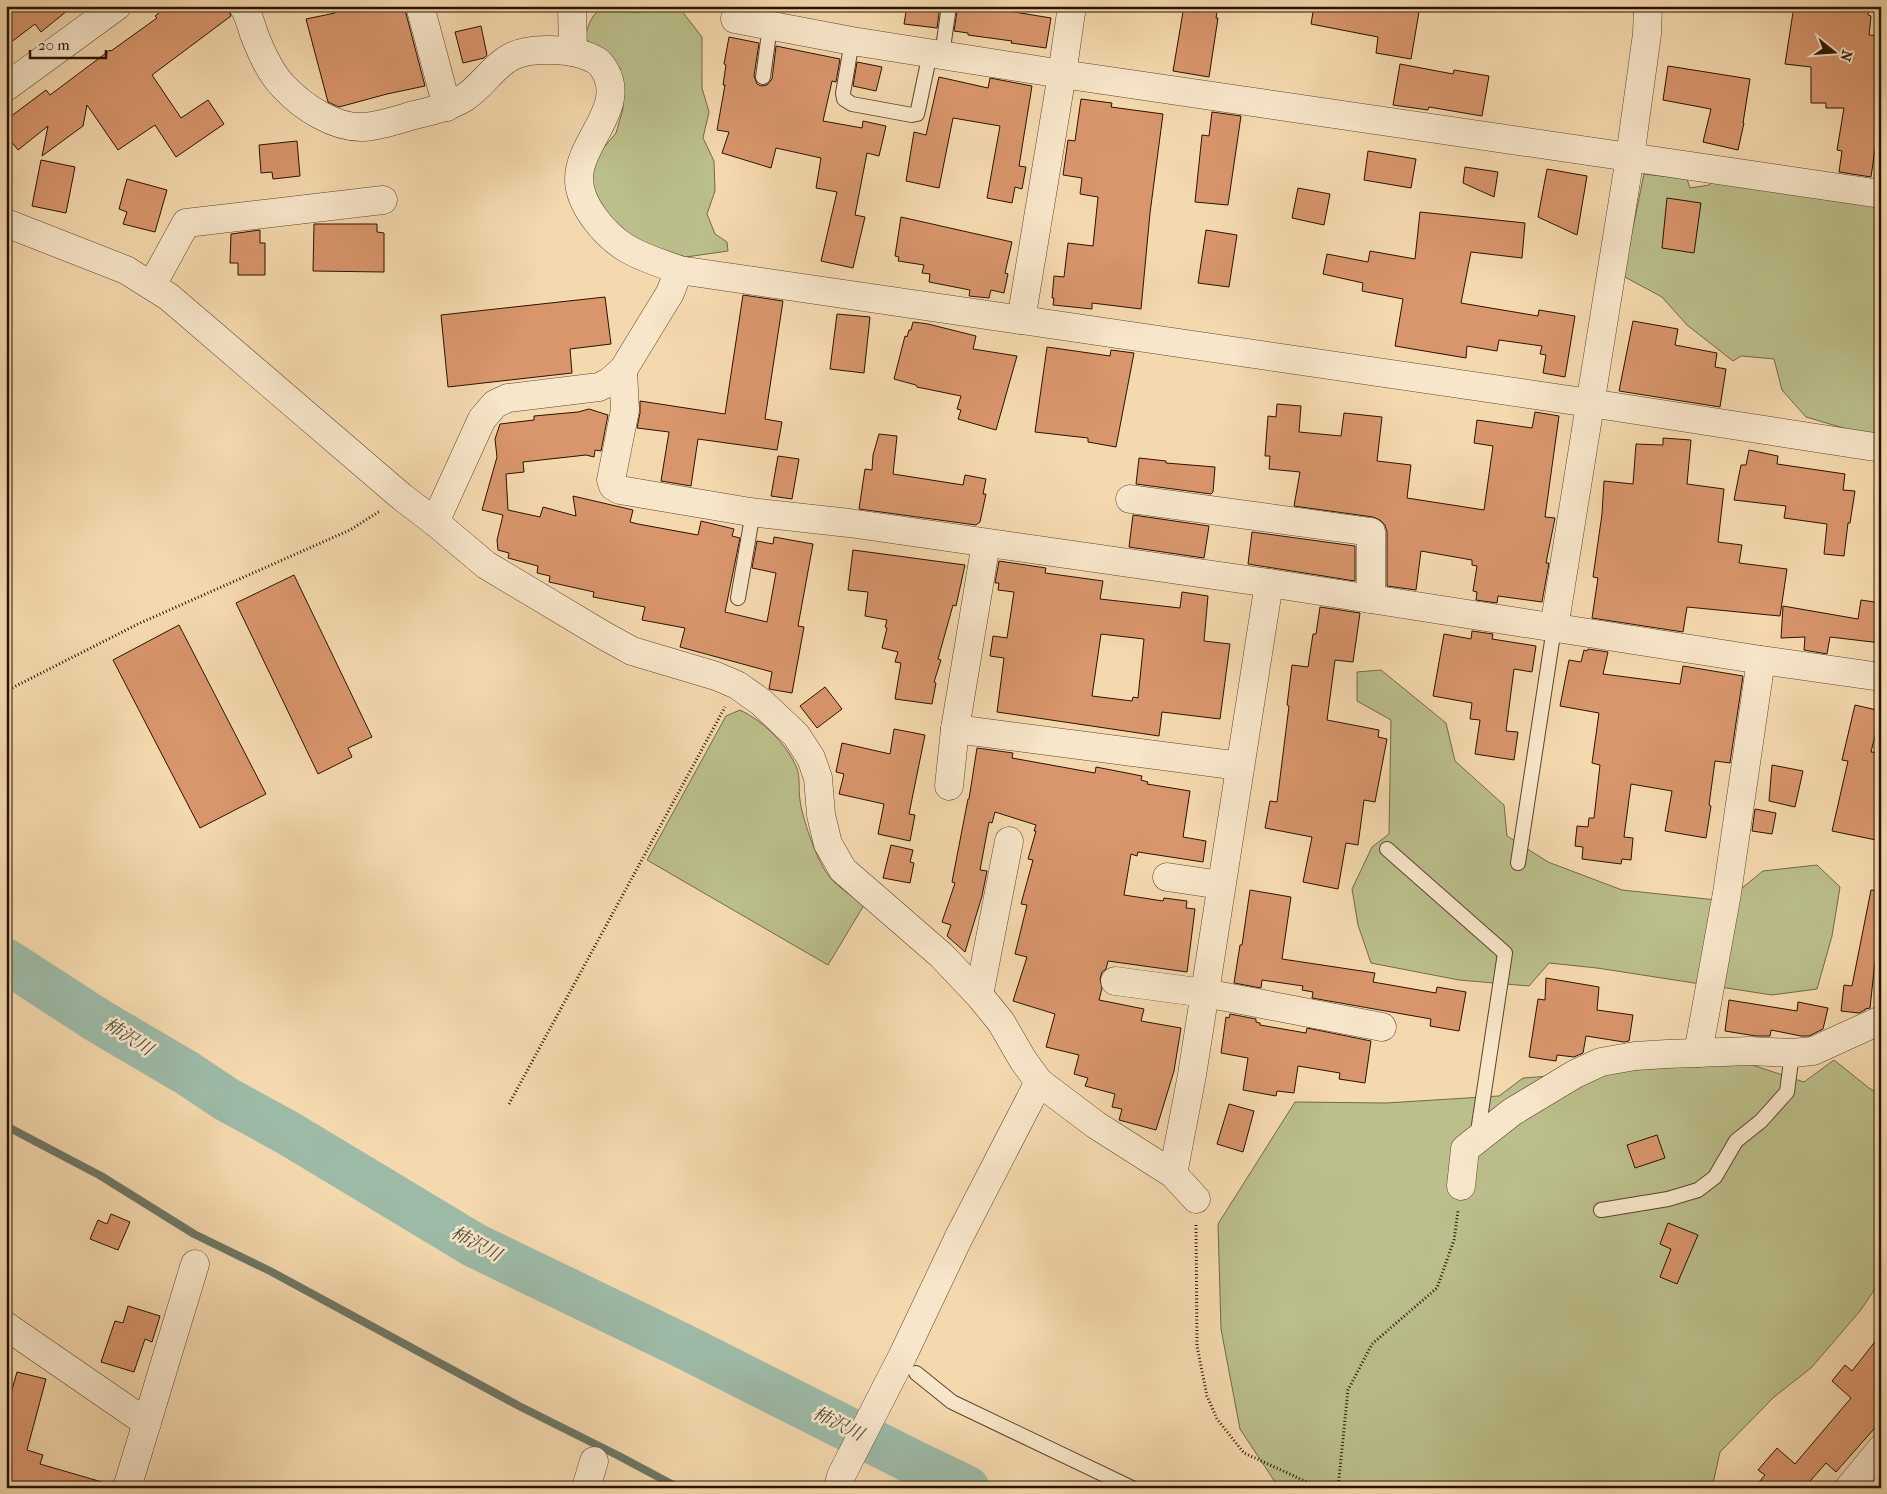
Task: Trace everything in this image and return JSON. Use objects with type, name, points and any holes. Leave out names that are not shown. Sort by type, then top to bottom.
[{"type":"street","points":[[6,87],[117,6]]},
{"type":"street","points":[[420,6],[447,107]]},
{"type":"street","points":[[572,6],[573,52]]},
{"type":"street","points":[[1021,320],[1072,6]]},
{"type":"street","points":[[1554,628],[1630,157],[1647,34],[1648,6]]},
{"type":"street","points":[[251,8],[255,36],[268,65],[283,86],[301,102],[338,124],[361,127],[377,125],[447,107],[465,97],[506,60],[516,55],[546,50],[573,52],[582,53],[599,62],[608,76],[611,88],[610,103],[584,155],[579,178],[583,200],[599,224],[626,248],[679,270],[1590,403],[1881,448]]},
{"type":"street","points":[[735,19],[852,41],[1062,74],[1881,194]]},
{"type":"street","points":[[152,285],[186,222],[383,200]]},
{"type":"street","points":[[6,223],[126,270],[169,297],[402,497],[486,565],[632,651],[716,676],[737,685],[761,702],[796,735],[811,758],[818,778],[821,815],[828,844],[843,870],[941,956],[978,995],[1001,1022],[1023,1060],[1039,1082],[1096,1125],[1173,1174],[1196,1199]]},
{"type":"street","points":[[435,522],[482,419],[495,404],[508,398],[599,386],[609,382],[623,370],[670,293],[679,270]]},
{"type":"street","points":[[623,370],[625,410],[611,480],[613,486],[620,490],[753,512],[849,523],[1371,599],[1881,677]]},
{"type":"street","points":[[1130,499],[1371,532],[1371,599]]},
{"type":"street","points":[[949,786],[955,729],[986,543]]},
{"type":"street","points":[[1173,1174],[1192,1075],[1269,584]]},
{"type":"street","points":[[1698,1053],[1727,893],[1761,660]]},
{"type":"street","points":[[955,729],[1240,766]]},
{"type":"street","points":[[978,995],[1009,841]]},
{"type":"street","points":[[1167,877],[1221,885]]},
{"type":"street","points":[[1115,981],[1204,993],[1382,1027]]},
{"type":"street","points":[[1461,1186],[1465,1149],[1512,1112],[1575,1074],[1601,1062],[1635,1056],[1750,1051],[1792,1053],[1813,1050],[1881,1020]]},
{"type":"street","points":[[839,1482],[909,1364],[958,1239],[1039,1082]]},
{"type":"street","points":[[127,1488],[195,1264]]},
{"type":"street","points":[[6,1326],[147,1422]]},
{"type":"street","points":[[1849,1488],[1881,1449]]},
{"type":"street","points":[[586,1488],[594,1461]]},
{"type":"lane","points":[[852,41],[843,94],[844,99],[852,104],[912,115],[916,114],[936,54],[949,6]]},
{"type":"lane","points":[[763,77],[770,26]]},
{"type":"lane","points":[[738,598],[753,512]]},
{"type":"lane","points":[[1518,863],[1554,628]]},
{"type":"lane","points":[[1387,849],[1505,953],[1477,1139]]},
{"type":"lane","points":[[1601,1210],[1683,1195],[1698,1190],[1715,1177],[1736,1141],[1760,1122],[1787,1092],[1792,1053]]},
{"type":"lane","points":[[909,1364],[952,1402],[1132,1488]]},
{"type":"path","points":[[6,691],[138,624],[350,530],[402,497]]},
{"type":"path","points":[[509,1104],[737,685]]},
{"type":"path","points":[[1338,1488],[1348,1390],[1372,1344],[1437,1288],[1454,1240],[1461,1186]]},
{"type":"path","points":[[1196,1199],[1197,1346],[1206,1396],[1217,1419],[1244,1453],[1320,1488]]},
{"type":"green space","points":[[605,6],[634,13],[644,10],[648,6],[678,6],[702,37],[702,88],[709,112],[703,138],[714,161],[715,191],[707,214],[715,234],[727,242],[728,251],[686,257],[633,241],[615,226],[586,188],[595,158],[616,133],[623,109],[620,68],[585,38],[591,19]]},
{"type":"green space","points":[[1644,174],[1687,179],[1690,188],[1709,185],[1719,176],[1881,201],[1881,439],[1806,417],[1782,390],[1774,359],[1741,356],[1733,361],[1687,325],[1662,297],[1623,276]]},
{"type":"green space","points":[[1381,670],[1446,723],[1455,761],[1504,805],[1507,836],[1548,862],[1622,890],[1726,901],[1763,871],[1817,865],[1840,887],[1832,936],[1817,989],[1772,995],[1597,968],[1549,963],[1529,986],[1459,980],[1371,963],[1358,925],[1352,889],[1372,847],[1389,834],[1391,720],[1357,701],[1357,672]]},
{"type":"green space","points":[[740,710],[765,726],[786,749],[796,766],[801,808],[806,827],[822,865],[833,881],[864,905],[828,965],[647,860],[726,716]]},
{"type":"green space","points":[[1834,1060],[1869,1088],[1881,1095],[1881,1280],[1860,1311],[1811,1368],[1774,1397],[1720,1452],[1712,1488],[1279,1488],[1240,1429],[1221,1329],[1218,1224],[1295,1102],[1386,1103],[1499,1096],[1523,1078],[1743,1062],[1804,1082]]},
{"type":"building","points":[[6,6],[73,6],[41,32],[35,24],[6,46]]},
{"type":"building","points":[[168,6],[227,6],[231,16],[152,75],[181,118],[208,100],[224,124],[176,157],[155,125],[118,150],[87,105],[83,126],[42,156],[48,126],[18,150],[6,135],[6,120],[46,90],[50,95],[157,18],[155,16]]},
{"type":"building","points":[[356,6],[404,6],[425,86],[339,107],[328,102],[306,19]]},
{"type":"building","points":[[907,6],[940,6],[937,28],[904,24]]},
{"type":"building","points":[[958,6],[1002,6],[1002,10],[1051,18],[1046,48],[954,31]]},
{"type":"building","points":[[1184,6],[1218,6],[1216,18],[1218,18],[1209,77],[1173,71]]},
{"type":"building","points":[[1314,6],[1420,6],[1411,59],[1376,53],[1378,37],[1311,24]]},
{"type":"building","points":[[1794,6],[1869,6],[1868,15],[1871,16],[1869,35],[1881,36],[1881,121],[1879,121],[1871,177],[1839,172],[1842,151],[1837,150],[1844,108],[1826,108],[1826,103],[1811,103],[1811,67],[1785,64]]},
{"type":"building","points":[[481,26],[487,55],[484,58],[463,63],[455,32]]},
{"type":"building","points":[[729,37],[759,43],[754,76],[757,84],[761,86],[767,85],[772,79],[776,46],[840,59],[836,82],[832,81],[823,121],[862,128],[863,121],[886,126],[879,156],[867,153],[855,215],[865,217],[853,268],[821,261],[837,192],[816,188],[821,158],[776,148],[771,168],[722,153],[729,132],[717,130],[725,85],[723,85],[726,65],[724,64]]},
{"type":"building","points":[[857,62],[882,67],[876,91],[853,86]]},
{"type":"building","points":[[1400,64],[1453,74],[1454,70],[1489,76],[1482,116],[1429,107],[1428,110],[1393,105]]},
{"type":"building","points":[[1668,66],[1750,79],[1738,150],[1703,142],[1711,109],[1663,100]]},
{"type":"building","points":[[939,77],[988,88],[990,78],[1032,86],[1019,166],[1026,167],[1022,189],[1015,187],[1012,203],[987,198],[1000,126],[953,118],[939,188],[906,181],[914,132],[926,135]]},
{"type":"building","points":[[1081,99],[1112,103],[1111,107],[1163,114],[1150,213],[1141,309],[1092,303],[1092,309],[1053,305],[1054,276],[1064,277],[1068,243],[1093,246],[1098,197],[1080,194],[1082,178],[1063,175],[1068,140],[1075,141]]},
{"type":"building","points":[[1212,112],[1241,116],[1228,205],[1195,202],[1202,135],[1209,136]]},
{"type":"building","points":[[297,141],[300,176],[273,179],[272,172],[261,173],[259,145]]},
{"type":"building","points":[[1368,151],[1416,159],[1411,188],[1364,180]]},
{"type":"building","points":[[41,160],[75,167],[66,213],[32,206]]},
{"type":"building","points":[[1465,167],[1498,172],[1494,197],[1463,183]]},
{"type":"building","points":[[1547,169],[1587,176],[1577,235],[1538,217]]},
{"type":"building","points":[[127,179],[167,190],[155,232],[123,224],[127,212],[119,209]]},
{"type":"building","points":[[1298,188],[1330,194],[1324,225],[1292,218]]},
{"type":"building","points":[[1667,198],[1701,203],[1694,253],[1662,248]]},
{"type":"building","points":[[1420,212],[1525,223],[1522,258],[1471,252],[1461,303],[1538,316],[1539,310],[1575,316],[1565,377],[1543,373],[1546,355],[1540,354],[1542,346],[1499,340],[1497,351],[1467,346],[1466,358],[1395,346],[1403,299],[1362,291],[1363,283],[1323,274],[1327,254],[1368,262],[1370,251],[1415,259]]},
{"type":"building","points":[[901,217],[1012,242],[1005,273],[1008,274],[1004,293],[991,290],[989,298],[969,296],[970,290],[929,282],[930,274],[922,273],[924,265],[898,261],[899,257],[895,256]]},
{"type":"building","points":[[314,224],[377,224],[377,232],[384,233],[384,272],[313,271]]},
{"type":"building","points":[[260,230],[260,243],[265,243],[265,275],[238,275],[238,263],[230,263],[231,234]]},
{"type":"building","points":[[1206,230],[1237,235],[1229,287],[1198,283]]},
{"type":"building","points":[[743,295],[783,301],[765,419],[782,422],[777,450],[698,439],[691,486],[661,481],[669,432],[637,428],[640,401],[725,414]]},
{"type":"building","points":[[605,297],[611,344],[570,349],[572,373],[448,387],[441,315]]},
{"type":"building","points":[[837,314],[870,317],[864,373],[830,369]]},
{"type":"building","points":[[1633,321],[1678,329],[1675,345],[1717,353],[1715,367],[1726,369],[1720,407],[1619,391]]},
{"type":"building","points":[[913,322],[976,336],[973,349],[1017,356],[996,430],[958,419],[961,410],[957,409],[961,396],[917,387],[916,385],[894,379],[905,336],[907,337],[909,330],[911,330]]},
{"type":"building","points":[[1047,347],[1110,356],[1111,350],[1134,353],[1116,447],[1088,442],[1088,438],[1035,432]]},
{"type":"building","points":[[1277,404],[1301,406],[1299,432],[1341,436],[1344,413],[1382,417],[1377,461],[1411,465],[1407,498],[1484,510],[1493,446],[1474,443],[1477,420],[1532,428],[1535,412],[1559,416],[1545,517],[1555,518],[1546,563],[1549,563],[1542,602],[1498,596],[1497,603],[1476,600],[1477,592],[1473,591],[1477,566],[1472,565],[1472,560],[1421,551],[1416,590],[1387,586],[1387,532],[1385,525],[1380,520],[1373,517],[1294,506],[1300,472],[1269,469],[1270,456],[1265,456],[1268,416],[1276,417]]},
{"type":"building","points":[[589,409],[608,415],[601,451],[595,450],[594,457],[586,455],[523,462],[524,472],[506,474],[508,510],[540,517],[543,507],[576,516],[573,496],[633,510],[630,522],[638,524],[698,535],[701,521],[734,529],[732,536],[740,538],[725,612],[767,622],[776,573],[752,568],[757,541],[773,544],[774,537],[813,544],[798,626],[804,627],[792,693],[769,689],[772,672],[680,647],[685,628],[642,620],[645,607],[593,597],[594,592],[549,582],[550,576],[537,573],[538,566],[508,558],[509,553],[498,550],[497,540],[503,515],[482,510],[497,457],[495,439],[500,424],[534,420],[534,416],[578,412]]},
{"type":"building","points":[[879,434],[897,436],[893,474],[963,485],[965,475],[986,479],[983,494],[986,494],[980,522],[976,525],[859,509],[865,469],[872,470],[873,455]]},
{"type":"building","points":[[1663,438],[1691,440],[1687,484],[1724,489],[1718,542],[1742,545],[1739,563],[1787,569],[1780,616],[1687,607],[1683,632],[1592,618],[1598,578],[1593,577],[1602,514],[1604,481],[1633,484],[1636,444],[1663,445]]},
{"type":"building","points":[[1749,450],[1778,456],[1777,464],[1845,474],[1843,490],[1855,491],[1850,523],[1848,523],[1844,556],[1824,554],[1827,524],[1784,518],[1786,506],[1734,500],[1741,465],[1746,465]]},
{"type":"building","points":[[778,456],[799,459],[792,499],[771,496]]},
{"type":"building","points":[[1139,458],[1166,461],[1166,463],[1215,467],[1213,492],[1211,494],[1136,484]]},
{"type":"building","points":[[1133,515],[1209,526],[1204,558],[1129,547]]},
{"type":"building","points":[[1252,532],[1355,546],[1355,581],[1248,564]]},
{"type":"building","points":[[853,550],[965,565],[956,606],[953,605],[938,659],[941,660],[934,682],[936,683],[932,704],[895,699],[901,663],[895,662],[898,652],[882,648],[887,620],[865,616],[868,592],[848,590]]},
{"type":"building","points":[[999,561],[1046,568],[1045,573],[1103,581],[1100,599],[1180,608],[1182,592],[1208,596],[1204,641],[1230,644],[1220,719],[1162,712],[1159,736],[997,712],[1004,658],[990,656],[993,636],[1007,638],[1014,592],[998,590],[999,583],[995,583]],"holes":[[[1101,634],[1144,639],[1138,698],[1133,697],[1132,701],[1092,696]]]},
{"type":"building","points":[[294,575],[372,737],[348,748],[352,757],[318,774],[236,603]]},
{"type":"building","points":[[1861,600],[1881,603],[1881,643],[1830,637],[1827,654],[1804,650],[1805,637],[1781,638],[1783,606],[1858,619]]},
{"type":"building","points":[[1320,607],[1360,613],[1353,662],[1335,660],[1327,720],[1379,730],[1378,737],[1387,739],[1375,802],[1364,800],[1358,845],[1346,843],[1338,889],[1303,882],[1312,837],[1265,828],[1270,801],[1277,802],[1292,665],[1308,667],[1313,634],[1316,634]]},
{"type":"building","points":[[179,625],[266,794],[200,828],[113,660]]},
{"type":"building","points":[[1472,631],[1493,634],[1492,639],[1536,646],[1532,672],[1514,669],[1506,731],[1518,732],[1514,760],[1475,754],[1480,720],[1470,719],[1472,703],[1433,696],[1444,634],[1471,639]]},
{"type":"building","points":[[1588,649],[1608,652],[1603,674],[1680,684],[1683,666],[1743,676],[1730,763],[1715,761],[1706,838],[1665,831],[1672,791],[1631,784],[1624,837],[1633,838],[1631,860],[1622,859],[1621,864],[1582,859],[1583,847],[1575,846],[1577,826],[1588,827],[1589,818],[1594,818],[1600,765],[1592,763],[1599,713],[1560,706],[1569,660],[1581,662],[1584,650],[1587,651]]},
{"type":"building","points":[[825,687],[842,709],[817,728],[800,706]]},
{"type":"building","points":[[1855,705],[1881,711],[1871,752],[1881,753],[1881,841],[1832,831],[1848,761],[1842,760]]},
{"type":"building","points":[[894,729],[925,735],[909,814],[915,815],[910,841],[878,834],[884,804],[839,794],[844,774],[836,772],[842,743],[890,754]]},
{"type":"building","points":[[977,748],[1013,753],[1012,758],[1095,773],[1096,767],[1142,776],[1141,780],[1148,782],[1147,784],[1190,791],[1183,837],[1206,841],[1203,862],[1138,852],[1137,856],[1131,854],[1124,895],[1163,901],[1164,898],[1187,901],[1186,908],[1195,909],[1187,972],[1108,961],[1100,979],[1102,988],[1099,1000],[1144,1009],[1141,1021],[1181,1028],[1174,1071],[1156,1130],[1119,1120],[1122,1109],[1112,1107],[1115,1094],[1085,1086],[1088,1078],[1074,1074],[1079,1055],[1046,1047],[1055,1014],[1013,1001],[1027,957],[1015,954],[1027,905],[1021,904],[1033,860],[1028,859],[1036,825],[995,812],[992,823],[989,822],[980,870],[987,871],[982,896],[965,952],[947,936],[951,925],[942,922],[955,883],[952,882]]},
{"type":"building","points":[[1772,765],[1803,771],[1795,807],[1769,801]]},
{"type":"building","points":[[1755,809],[1776,813],[1772,834],[1752,831]]},
{"type":"building","points":[[891,845],[913,850],[910,862],[914,863],[910,883],[883,878]]},
{"type":"building","points":[[1250,890],[1291,897],[1282,959],[1375,973],[1373,982],[1436,993],[1437,987],[1466,992],[1459,1031],[1430,1026],[1431,1019],[1312,998],[1313,992],[1302,990],[1303,986],[1262,980],[1261,988],[1234,983]]},
{"type":"building","points":[[1871,890],[1881,891],[1881,962],[1875,961],[1870,1008],[1859,1013],[1841,1011],[1844,985],[1852,986]]},
{"type":"building","points":[[1546,978],[1599,987],[1597,1010],[1633,1015],[1629,1041],[1624,1042],[1586,1036],[1583,1053],[1574,1057],[1557,1055],[1556,1061],[1529,1057],[1538,999],[1545,1000]]},
{"type":"building","points":[[1729,1000],[1797,1011],[1798,1002],[1828,1008],[1823,1029],[1809,1036],[1771,1030],[1770,1036],[1756,1036],[1725,1031]]},
{"type":"building","points":[[1230,1014],[1256,1019],[1256,1022],[1260,1023],[1260,1025],[1306,1033],[1307,1028],[1371,1041],[1365,1083],[1339,1079],[1340,1073],[1298,1066],[1294,1093],[1277,1091],[1276,1096],[1243,1090],[1248,1058],[1221,1053],[1226,1017],[1229,1018]]},
{"type":"building","points":[[1229,1104],[1254,1111],[1243,1152],[1217,1144]]},
{"type":"building","points":[[1657,1135],[1665,1158],[1635,1168],[1627,1145]]},
{"type":"building","points":[[111,1214],[130,1222],[118,1250],[90,1239],[98,1220],[107,1224]]},
{"type":"building","points":[[1668,1223],[1698,1235],[1677,1284],[1660,1277],[1671,1249],[1660,1244]]},
{"type":"building","points":[[128,1306],[160,1316],[152,1342],[145,1339],[134,1372],[101,1362],[115,1321],[123,1323]]},
{"type":"building","points":[[1881,1334],[1881,1421],[1836,1472],[1826,1463],[1804,1488],[1754,1488],[1765,1475],[1758,1470],[1777,1448],[1795,1464],[1851,1398],[1832,1381],[1845,1365],[1852,1371]]},
{"type":"building","points":[[17,1372],[46,1379],[27,1450],[43,1455],[40,1464],[102,1482],[101,1488],[6,1488],[6,1411]]},
{"type":"waterway","name":"柿沢川","points":[[6,961],[97,1020],[187,1073],[226,1099],[288,1133],[474,1245],[681,1345],[967,1488]]},
{"type":"waterway","points":[[6,1126],[101,1176],[194,1234],[270,1271],[519,1406],[679,1488]]}]
